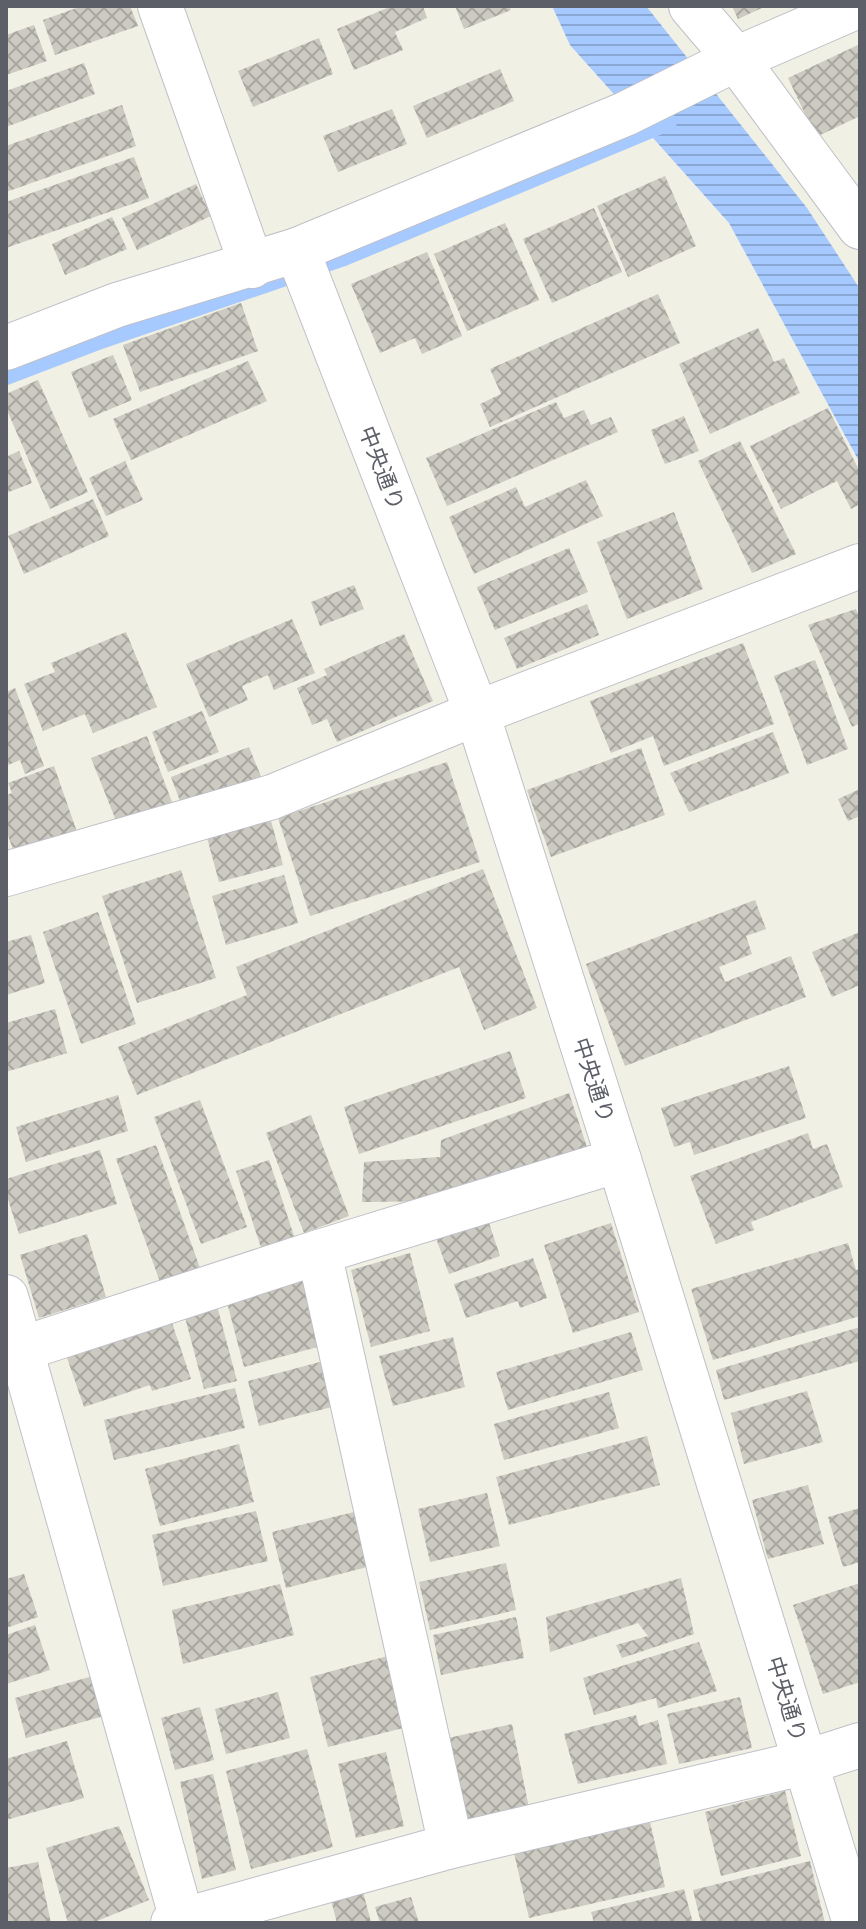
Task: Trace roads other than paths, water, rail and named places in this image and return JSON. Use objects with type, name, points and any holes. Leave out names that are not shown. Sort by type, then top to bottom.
[{"type":"street","points":[[160,6],[252,266]]},
{"type":"street","points":[[691,6],[736,59],[860,227]]},
{"type":"street","points":[[6,348],[117,305],[297,250],[625,114],[736,59],[858,6]]},
{"type":"street","name":"中央通り","points":[[297,250],[477,713],[855,1923]]},
{"type":"street","points":[[6,874],[272,797],[477,713],[860,566]]},
{"type":"street","points":[[13,1352],[319,1252],[619,1160]]},
{"type":"street","points":[[319,1252],[451,1846]]},
{"type":"street","points":[[6,1297],[13,1352],[179,1922],[451,1846],[807,1762],[860,1745]]},
{"type":"water","points":[[552,6],[646,6],[807,208],[860,289],[860,463],[729,223],[570,45]]},
{"type":"waterway","points":[[6,376],[95,342],[344,257],[668,122]]}]
